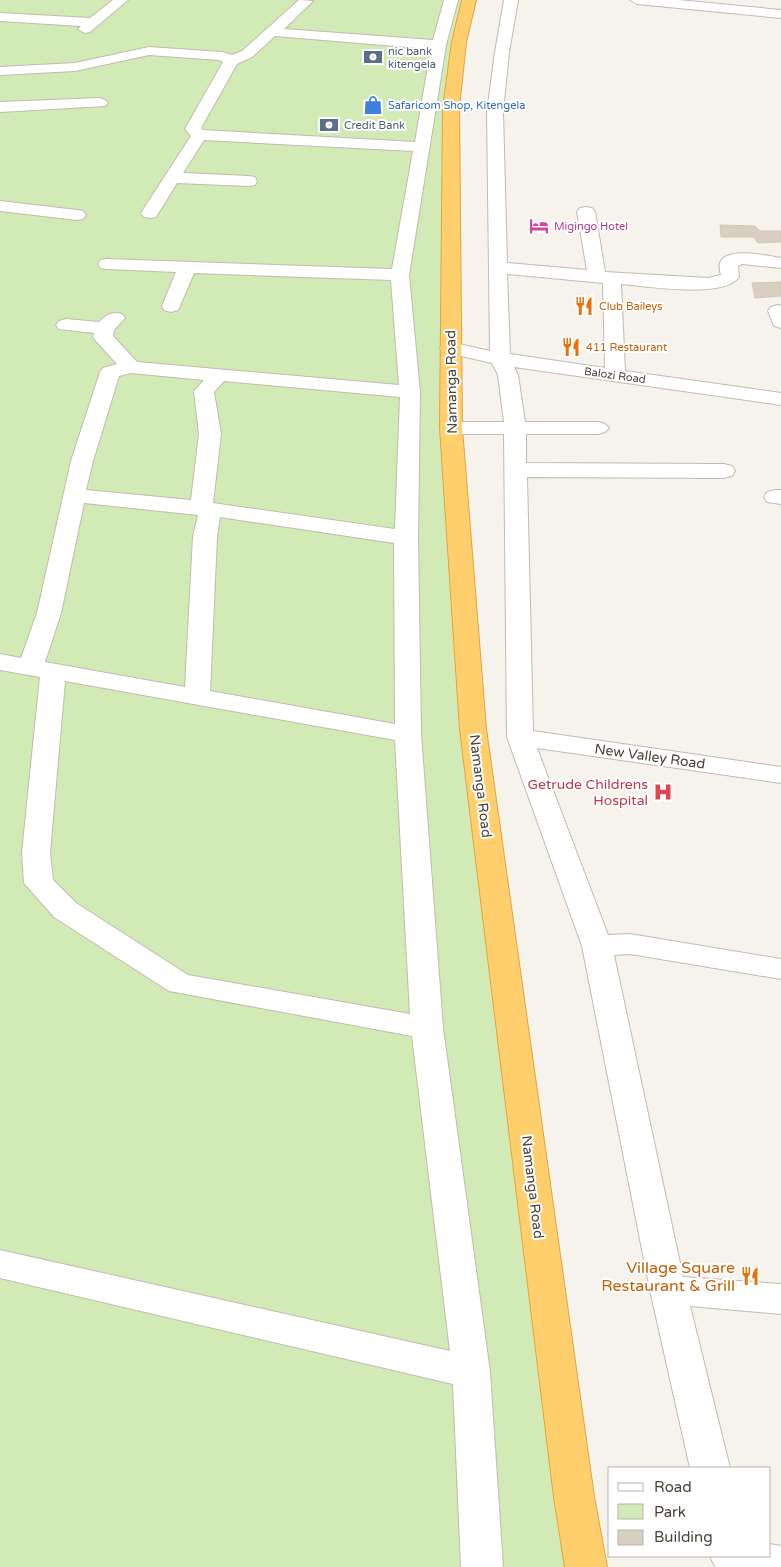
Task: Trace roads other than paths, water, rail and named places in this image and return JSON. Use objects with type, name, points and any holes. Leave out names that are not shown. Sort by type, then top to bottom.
[{"type":"highway","name":"Namanga Road","points":[[469,0],[459,42],[451,108],[450,348],[451,428],[473,729],[574,1497],[586,1567]]},
{"type":"street","points":[[0,17],[88,25],[121,0]]},
{"type":"street","points":[[450,0],[439,45],[400,275],[410,392],[406,538],[408,734],[427,1028],[472,1372],[482,1567]]},
{"type":"street","points":[[511,0],[502,52],[495,112],[500,268],[500,359],[508,375],[515,427],[520,737],[596,946],[668,1290],[710,1467]]},
{"type":"street","points":[[637,0],[729,5],[781,14]]},
{"type":"street","points":[[306,1],[274,32],[247,54],[231,61],[193,129],[199,135],[421,147]]},
{"type":"street","points":[[274,32],[439,45]]},
{"type":"street","points":[[0,71],[75,67],[158,51],[222,56],[231,61]]},
{"type":"street","points":[[63,104],[75,67]]},
{"type":"street","points":[[0,107],[100,102]]},
{"type":"street","points":[[150,213],[199,135]]},
{"type":"street","points":[[256,156],[259,139]]},
{"type":"street","points":[[172,178],[249,181]]},
{"type":"street","points":[[0,206],[77,215]]},
{"type":"street","points":[[586,212],[604,278],[615,374]]},
{"type":"street","points":[[500,268],[604,278],[708,284],[726,280],[730,277],[729,264],[732,261],[751,259],[781,263]]},
{"type":"street","points":[[107,264],[400,275]]},
{"type":"street","points":[[171,306],[188,266]]},
{"type":"street","points":[[66,325],[110,323],[103,336],[131,367]]},
{"type":"street","name":"Balozi Road","points":[[450,348],[500,359],[781,399]]},
{"type":"street","points":[[410,392],[131,367],[110,372],[82,461],[49,613],[42,669],[36,853],[39,883],[65,910],[180,984],[427,1028]]},
{"type":"street","points":[[198,696],[205,509],[210,434],[204,391],[220,374]]},
{"type":"street","points":[[451,428],[598,428]]},
{"type":"street","points":[[516,470],[724,471]]},
{"type":"street","points":[[74,495],[205,509],[406,538]]},
{"type":"street","points":[[0,662],[408,734]]},
{"type":"street","name":"New Valley Road","points":[[520,737],[781,775]]},
{"type":"street","points":[[596,946],[630,944],[781,969]]},
{"type":"street","points":[[0,1264],[472,1372]]},
{"type":"street","points":[[668,1290],[781,1299]]},
{"type":"street","points":[[737,1557],[781,1565]]},
{"type":"place","name":"nic bank kitengela","points":[[373,57]]},
{"type":"place","name":"Safaricom Shop, Kitengela","points":[[373,105]]},
{"type":"place","name":"Credit Bank","points":[[329,125]]},
{"type":"place","name":"Migingo Hotel","points":[[539,226]]},
{"type":"place","name":"Club Baileys","points":[[584,306]]},
{"type":"place","name":"411 Restaurant","points":[[571,347]]},
{"type":"place","name":"Getrude Childrens Hospital","points":[[663,792]]},
{"type":"place","name":"Village Square Restaurant & Grill","points":[[750,1276]]}]
